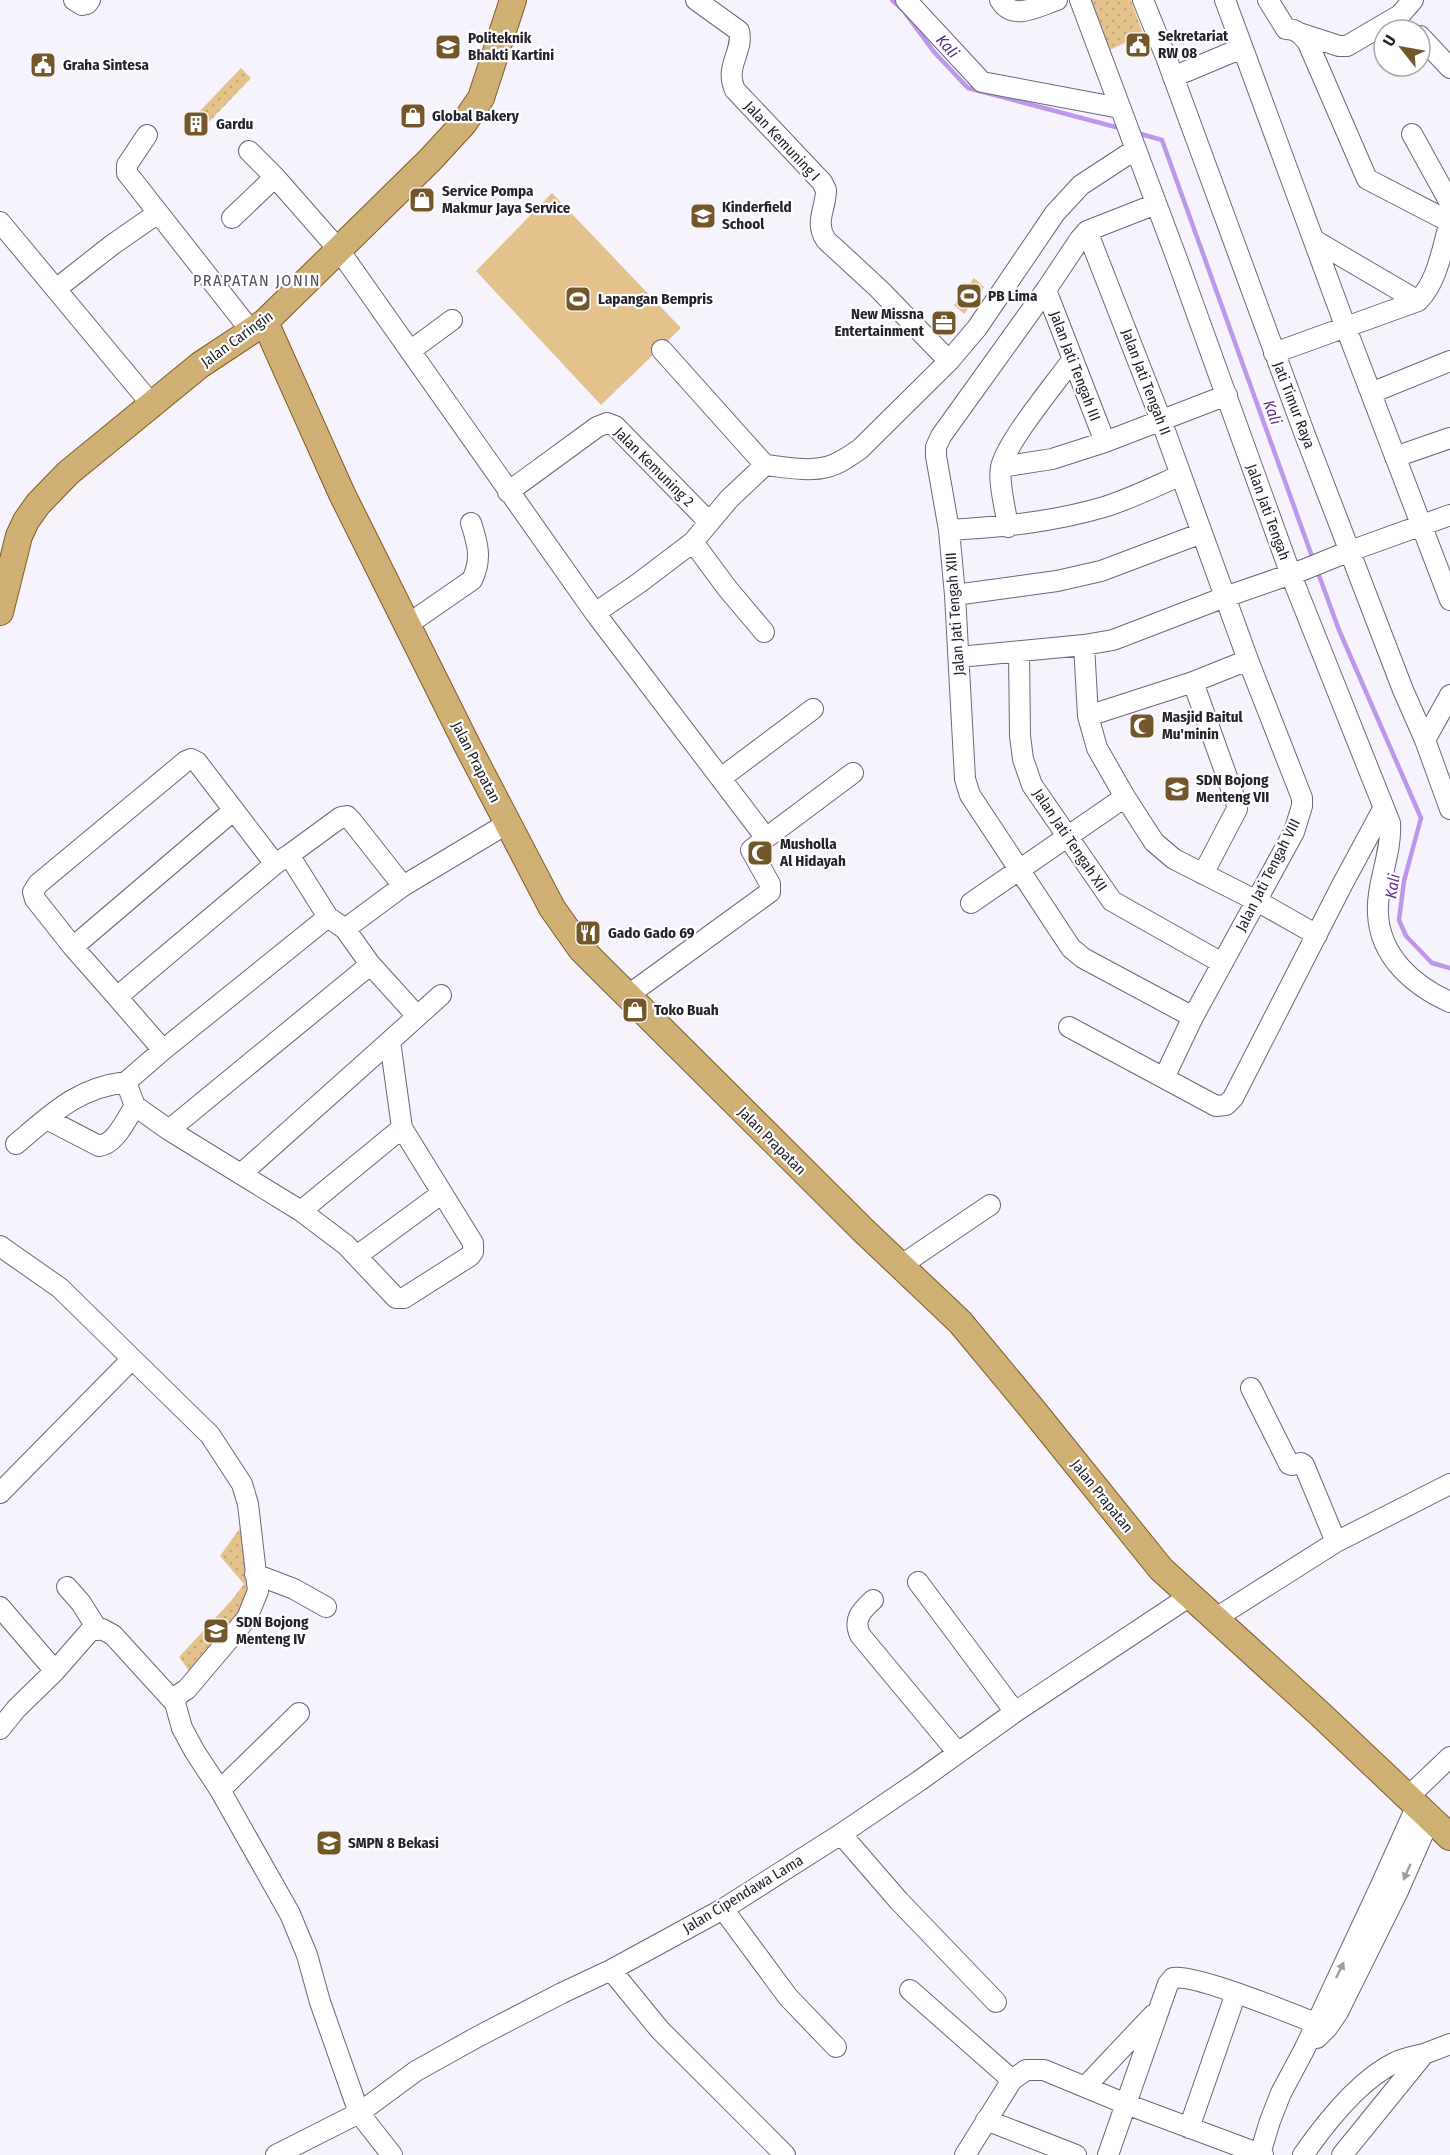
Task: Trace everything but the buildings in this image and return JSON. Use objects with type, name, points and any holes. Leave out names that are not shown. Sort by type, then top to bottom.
[{"type":"main road","name":"Jalan Caringin","points":[[0,612],[20,537],[26,521],[38,504],[68,473],[153,406],[200,365],[258,327],[430,160],[464,123],[481,98],[513,0]]},
{"type":"main road","name":"Jalan Prapatan","points":[[258,327],[508,823],[562,924],[581,949],[900,1266],[960,1322],[1161,1569],[1450,1837]]},
{"type":"street","name":"Jalan Kemuning I","points":[[696,0],[739,31],[741,38],[730,79],[735,90],[822,182],[826,190],[819,224],[821,233],[949,361]]},
{"type":"street","points":[[662,350],[765,465],[814,469],[827,467],[846,459],[861,449],[949,361],[976,328],[1055,213],[1129,130],[982,82],[906,0]]},
{"type":"street","points":[[1000,0],[1010,11],[1018,13],[1057,0]]},
{"type":"street","name":"Jalan Jati Tengah","points":[[1080,0],[1390,823],[1391,840],[1383,874],[1378,914],[1384,944],[1401,968],[1418,985],[1450,1002]]},
{"type":"street","name":"Jati Timur Raya","points":[[1143,0],[1274,353],[1344,554],[1425,740],[1450,809]]},
{"type":"street","points":[[1225,0],[1346,328],[1450,600]]},
{"type":"street","points":[[1268,0],[1286,28],[1299,33],[1308,43],[1367,179],[1450,222],[1432,282],[1418,301],[1274,353]]},
{"type":"street","points":[[1299,33],[1339,46],[1347,46],[1400,15],[1413,0]]},
{"type":"street","points":[[1400,15],[1403,18]]},
{"type":"street","points":[[1173,77],[1242,48]]},
{"type":"street","points":[[1432,49],[1450,68]]},
{"type":"street","points":[[1412,134],[1450,203]]},
{"type":"street","points":[[147,135],[127,165],[127,173],[158,213],[258,327]]},
{"type":"street","points":[[249,151],[339,250],[594,613],[766,838]]},
{"type":"street","points":[[232,218],[275,177]]},
{"type":"street","points":[[1087,231],[1156,204]]},
{"type":"street","points":[[56,289],[112,245],[158,213]]},
{"type":"street","points":[[0,222],[153,406]]},
{"type":"street","name":"Jalan Jati Tengah XIII","points":[[1087,231],[973,390],[936,447],[949,530],[955,595],[965,779],[978,810],[1076,953],[1193,1017]]},
{"type":"street","name":"Jalan Jati Tengah II","points":[[1087,231],[1161,420],[1225,597]]},
{"type":"street","points":[[1314,240],[1418,301]]},
{"type":"street","name":"Jalan Jati Tengah III","points":[[1046,290],[1105,442]]},
{"type":"street","points":[[410,351],[452,320]]},
{"type":"street","points":[[1008,527],[1000,474],[1001,467],[1020,432],[1072,360]]},
{"type":"street","points":[[1371,393],[1450,361]]},
{"type":"street","points":[[1001,467],[1052,459],[1105,442],[1227,395]]},
{"type":"street","name":"Jalan Kemuning 2","points":[[508,492],[597,427],[607,423],[615,426],[709,522]]},
{"type":"street","points":[[1395,457],[1450,438]]},
{"type":"street","points":[[594,613],[639,583],[693,542],[729,499],[765,465]]},
{"type":"street","points":[[949,530],[1008,527],[1048,521],[1105,507],[1181,475]]},
{"type":"street","points":[[959,657],[1084,645],[1126,636],[1225,597],[1450,515]]},
{"type":"street","points":[[407,625],[472,580],[478,569],[479,556],[478,542],[471,523]]},
{"type":"street","points":[[955,595],[1057,581],[1101,571],[1202,533]]},
{"type":"street","points":[[693,542],[764,632]]},
{"type":"street","name":"Jalan Jati Tengah VIII","points":[[1164,1078],[1193,1017],[1294,832],[1302,806],[1302,798],[1225,597]]},
{"type":"street","points":[[1084,645],[1088,716],[1097,748],[1154,842],[1167,854],[1317,935]]},
{"type":"street","name":"Jalan Jati Tengah XII","points":[[1019,652],[1020,736],[1026,772],[1067,838],[1113,902],[1222,963]]},
{"type":"street","points":[[1088,716],[1192,682],[1248,660]]},
{"type":"street","points":[[1192,682],[1237,805],[1233,818],[1203,874]]},
{"type":"street","points":[[1425,740],[1450,695]]},
{"type":"street","points":[[721,778],[813,709]]},
{"type":"street","points":[[163,1050],[73,946],[35,899],[33,892],[46,877],[191,759],[197,762],[234,810],[282,859],[328,917],[345,929],[370,964],[417,1016]]},
{"type":"street","points":[[627,996],[771,892],[770,885],[751,850],[853,773]]},
{"type":"street","points":[[971,903],[1125,797]]},
{"type":"street","points":[[1069,1027],[1216,1106],[1226,1105],[1233,1098],[1383,809]]},
{"type":"street","points":[[73,946],[234,810]]},
{"type":"street","points":[[117,997],[282,859],[341,817],[347,816],[403,886]]},
{"type":"street","points":[[345,929],[403,886],[508,823]]},
{"type":"street","points":[[16,1144],[75,1098],[91,1089],[126,1082],[328,917]]},
{"type":"street","points":[[169,1130],[370,964]]},
{"type":"street","points":[[241,1174],[441,995]]},
{"type":"street","points":[[126,1082],[135,1106],[169,1130],[302,1210],[358,1255],[400,1299],[470,1256],[473,1252],[473,1243],[402,1128],[390,1041]]},
{"type":"street","points":[[47,1119],[99,1146],[106,1145],[113,1139],[135,1106]]},
{"type":"street","points":[[302,1210],[402,1128]]},
{"type":"street","points":[[358,1255],[441,1194]]},
{"type":"street","points":[[900,1266],[990,1205]]},
{"type":"street","points":[[0,1246],[60,1288],[210,1435],[242,1484],[248,1504],[258,1591],[248,1618],[187,1689],[178,1695],[175,1703]]},
{"type":"street","points":[[0,1493],[132,1359]]},
{"type":"street","points":[[1251,1388],[1289,1464],[1301,1462],[1304,1465],[1336,1542]]},
{"type":"street","points":[[1216,1618],[1336,1542],[1450,1484]]},
{"type":"street","points":[[255,1574],[294,1590],[326,1607]]},
{"type":"street","points":[[918,1582],[1015,1712]]},
{"type":"street","points":[[67,1587],[81,1603],[98,1630]]},
{"type":"street","name":"Jalan Cipendawa Lama","points":[[276,2155],[359,2113],[427,2065],[723,1909],[841,1834],[1015,1712],[1190,1596]]},
{"type":"street","points":[[873,1600],[860,1612],[857,1626],[861,1635],[958,1753]]},
{"type":"street","points":[[0,1607],[55,1671]]},
{"type":"street","points":[[0,1730],[16,1709],[55,1671],[90,1631],[102,1629],[113,1635],[175,1703],[182,1728],[195,1752],[220,1790],[290,1914],[307,1955],[320,2002],[359,2113],[392,2155]]},
{"type":"street","points":[[220,1790],[299,1713]]},
{"type":"street","points":[[965,2155],[1012,2080],[1026,2070],[1036,2069],[1044,2070],[1126,2104],[1261,2154],[1273,2112],[1289,2076],[1321,2026],[1371,1926],[1418,1807],[1450,1757]]},
{"type":"street","points":[[841,1834],[906,1908],[996,2002]]},
{"type":"street","points":[[723,1909],[788,1997],[836,2047]]},
{"type":"street","points":[[611,1970],[660,2031],[785,2155]]},
{"type":"street","points":[[1108,2155],[1168,1984],[1176,1977],[1236,1993],[1321,2026]]},
{"type":"street","points":[[910,1990],[1012,2080]]},
{"type":"street","points":[[1189,2128],[1236,1993]]},
{"type":"street","points":[[1085,2087],[1159,2009]]},
{"type":"street","points":[[1304,2155],[1332,2117],[1366,2083],[1397,2061],[1450,2044]]},
{"type":"street","points":[[1342,2155],[1424,2054]]},
{"type":"street","points":[[986,2120],[1076,2155]]},
{"type":"shaded area","points":[[1090,0],[1131,0],[1143,34],[1108,51]]},
{"type":"shaded area","points":[[241,68],[251,78],[207,124],[197,114]]},
{"type":"shaded area","name":"Lapangan Bempris","points":[[552,193],[681,328],[601,405],[476,271]]},
{"type":"shaded area","name":"PB Lima","points":[[974,278],[984,287],[964,314],[954,305]]},
{"type":"shaded area","points":[[243,1524],[255,1592],[193,1676],[179,1657],[244,1584],[220,1556]]},
{"type":"waterway","name":"Kali","points":[[892,0],[903,10],[934,52],[968,88],[1123,129]]},
{"type":"waterway","name":"Kali","points":[[1137,133],[1162,140],[1314,562]]},
{"type":"waterway","name":"Kali","points":[[1317,570],[1339,630],[1421,818],[1404,881],[1399,920],[1406,936],[1432,963],[1450,968]]},
{"type":"place","name":"Sekretariat RW 08","points":[[1138,45]]},
{"type":"place","name":"Politeknik Bhakti Kartini","points":[[448,47]]},
{"type":"place","name":"Graha Sintesa","points":[[43,65]]},
{"type":"place","name":"Global Bakery","points":[[413,116]]},
{"type":"place","name":"Gardu","points":[[196,124]]},
{"type":"place","name":"Service Pompa Makmur Jaya Service","points":[[422,200]]},
{"type":"place","name":"Kinderfield School","points":[[703,216]]},
{"type":"place","name":"PB Lima","points":[[969,296]]},
{"type":"place","name":"Lapangan Bempris","points":[[578,299]]},
{"type":"place","name":"New Missna Entertainment","points":[[944,323]]},
{"type":"place","name":"Masjid Baitul Mu'minin","points":[[1142,726]]},
{"type":"place","name":"SDN Bojong Menteng VII","points":[[1177,789]]},
{"type":"place","name":"Musholla Al Hidayah","points":[[760,853]]},
{"type":"place","name":"Gado Gado 69","points":[[588,933]]},
{"type":"place","name":"Toko Buah","points":[[635,1010]]},
{"type":"place","name":"SDN Bojong Menteng IV","points":[[216,1631]]},
{"type":"place","name":"SMPN 8 Bekasi","points":[[329,1843]]},
{"type":"district","name":"PRAPATAN JONIN","points":[[257,280]]}]
